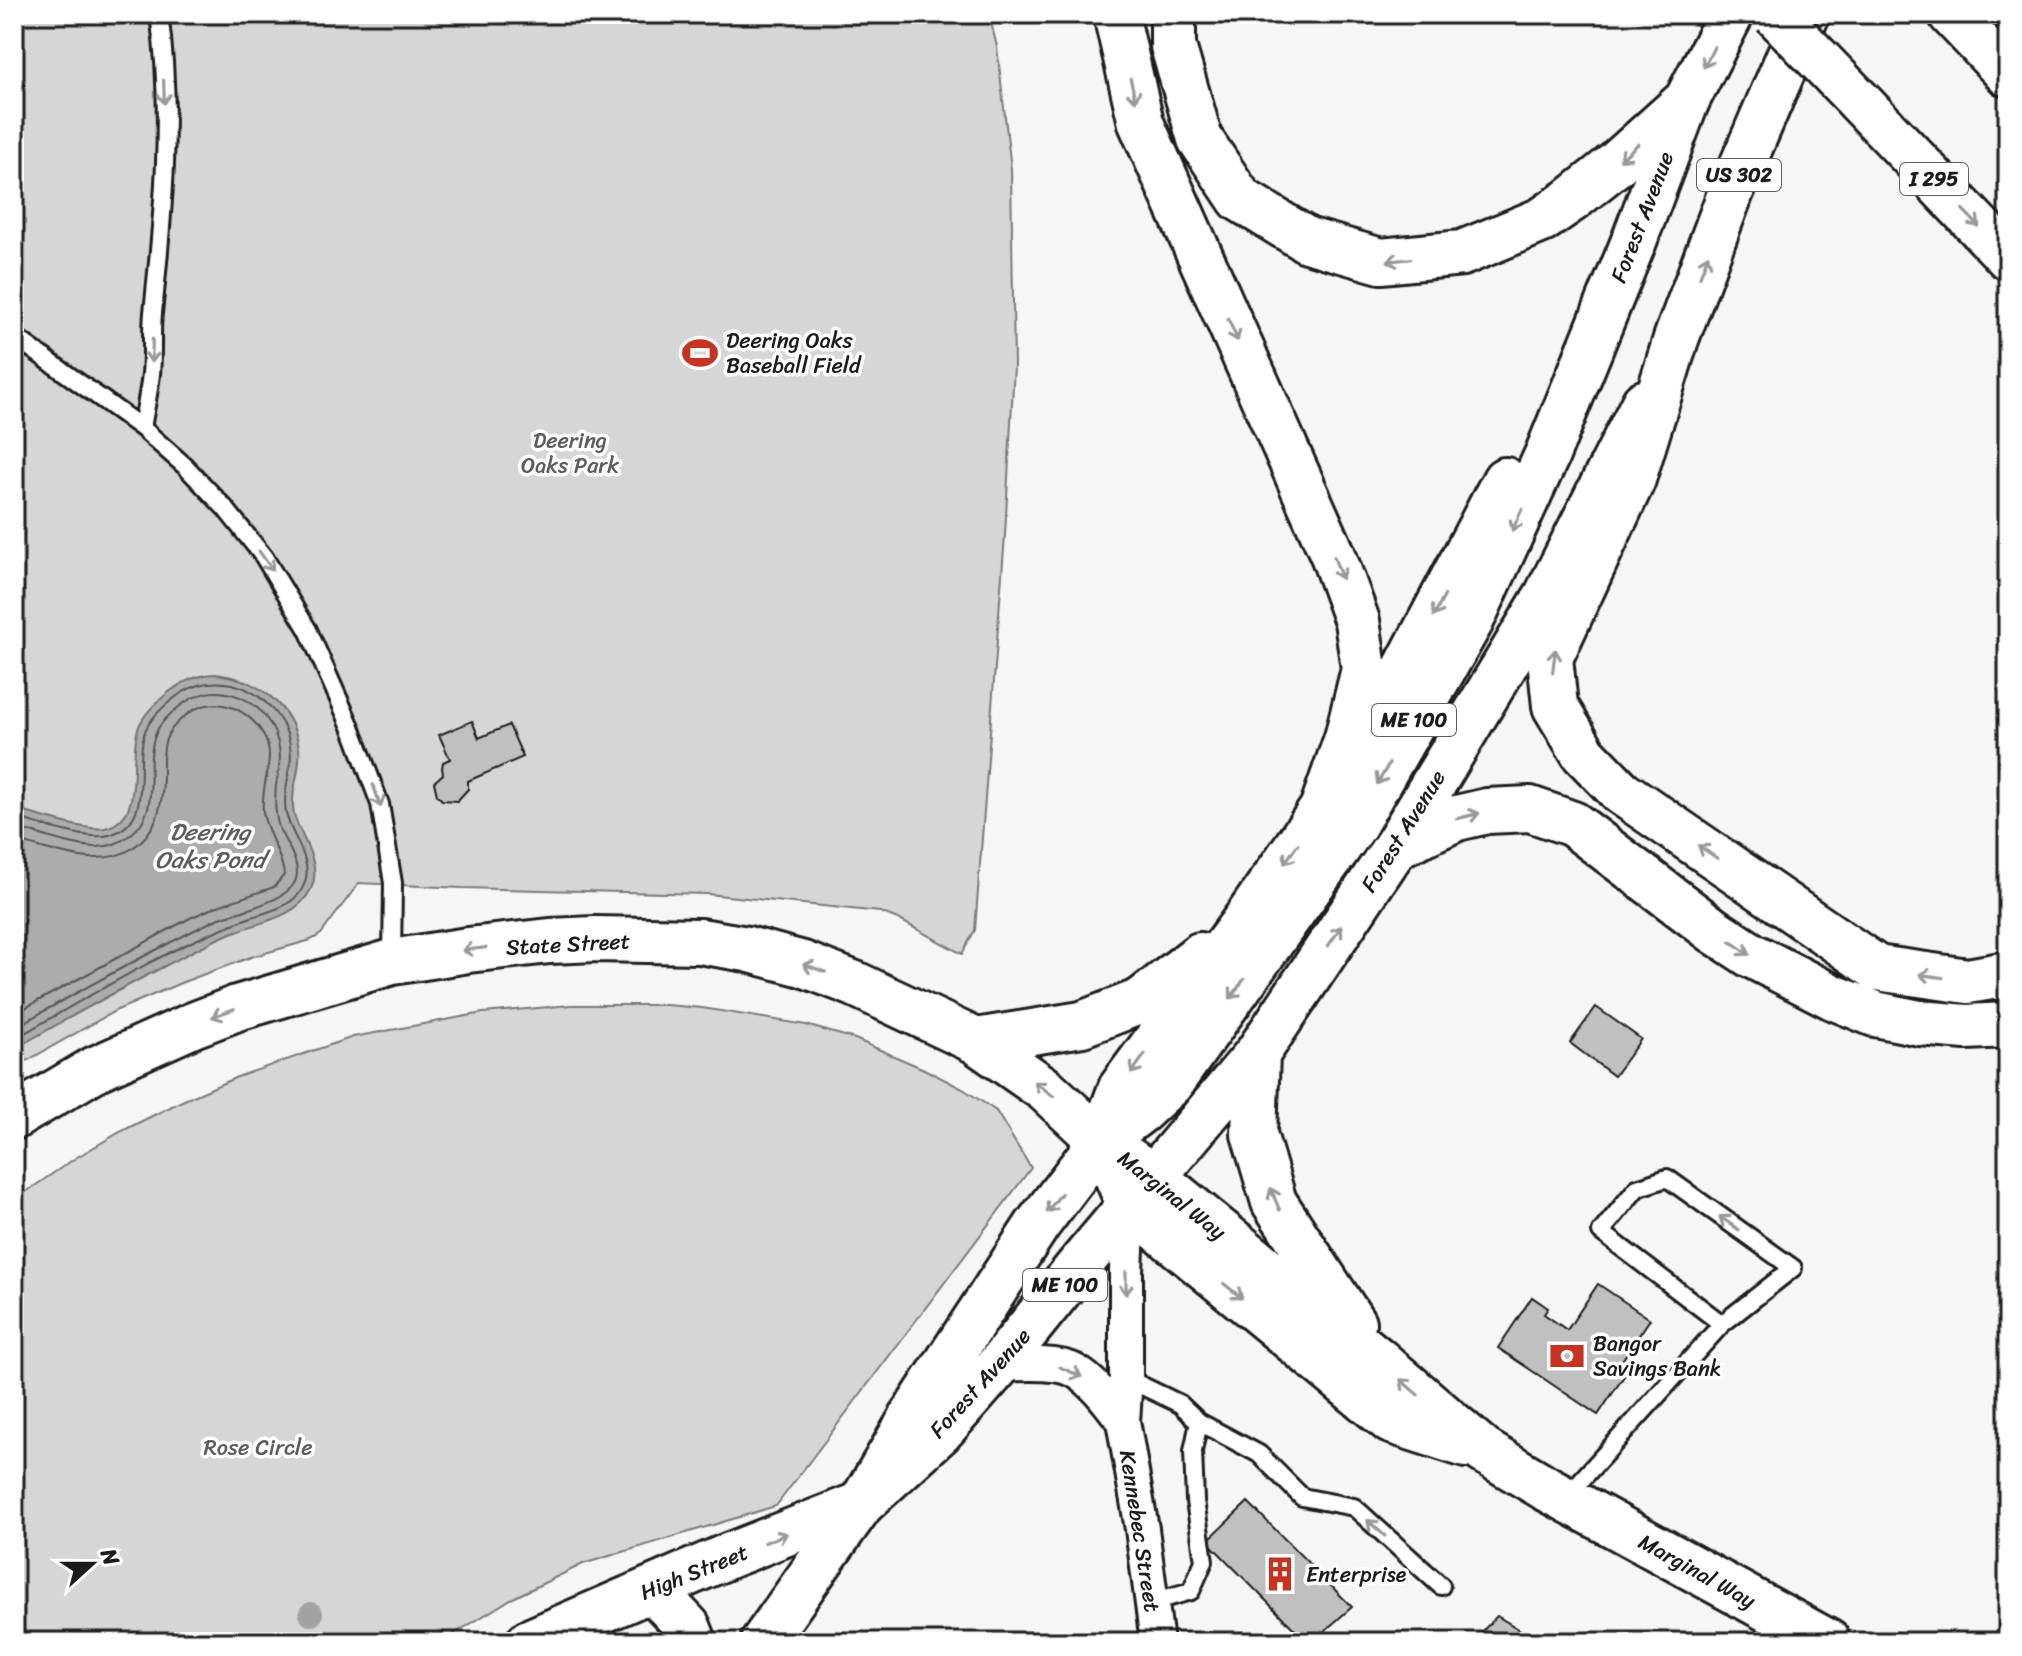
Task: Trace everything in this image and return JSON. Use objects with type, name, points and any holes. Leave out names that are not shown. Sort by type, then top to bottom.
[{"type":"main road","points":[[1116,14],[1141,123],[1333,555],[1357,621],[1364,669],[1347,738],[1322,809]]},
{"type":"main road","points":[[1173,14],[1173,46],[1200,139],[1240,199],[1307,240],[1381,261],[1462,253],[1542,220],[1616,164],[1687,100]]},
{"type":"main road","name":"Forest Avenue","points":[[763,1642],[861,1504],[918,1407],[1038,1224],[1101,1141],[1170,1084],[1353,827],[1471,621],[1547,455],[1634,241],[1687,100],[1731,14]]},
{"type":"main road","name":"I 295","points":[[1775,14],[2008,257]]},
{"type":"main road","name":"Forest Avenue","points":[[861,1504],[940,1432],[999,1365],[1257,1054],[1396,846],[1547,595],[1676,339],[1730,194],[1807,14]]},
{"type":"main road","points":[[1951,14],[2001,64]]},
{"type":"main road","points":[[1101,1141],[1121,1088],[1251,912],[1322,809],[1389,700],[1634,241]]},
{"type":"main road","points":[[1676,339],[1633,479],[1550,658],[1555,706],[1584,754],[1621,792],[1877,968],[1968,981],[2008,974]]},
{"type":"main road","points":[[1396,846],[1457,818],[1487,811],[1530,809],[1573,824],[1713,930],[1751,955],[1833,997],[1875,1014],[1920,1023],[1966,1027],[2008,1025]]},
{"type":"main road","points":[[976,1041],[1082,1024],[1141,1001],[1251,912]]},
{"type":"main road","name":"State Street","points":[[14,1117],[95,1069],[193,1025],[274,996],[392,962],[550,941],[700,941],[747,949],[803,964],[855,984],[976,1041],[1046,1090],[1101,1141]]},
{"type":"main road","points":[[1257,1054],[1254,1134],[1274,1202],[1377,1359]]},
{"type":"main road","name":"Marginal Way","points":[[1101,1141],[1142,1192],[1391,1421],[1484,1451]]},
{"type":"main road","name":"Marginal Way","points":[[1142,1192],[1377,1359],[1484,1451],[1828,1642]]},
{"type":"main road","name":"High Street","points":[[529,1642],[728,1556],[861,1504]]},
{"type":"main road","points":[[652,1589],[688,1627],[694,1642]]},
{"type":"street","name":"Kennebec Street","points":[[1142,1192],[1126,1271],[1123,1421],[1157,1642]]},
{"type":"street","name":"Kennebec Street","points":[[999,1365],[1042,1364],[1074,1370],[1103,1395],[1123,1421]]},
{"type":"lane","points":[[142,428],[151,374],[163,216],[165,115],[159,14]]},
{"type":"lane","points":[[14,336],[142,428],[185,466],[225,508],[264,557],[308,630],[352,729],[380,804],[393,883],[392,962]]},
{"type":"lane","points":[[1565,1498],[1722,1324],[1793,1268],[1667,1178],[1637,1188],[1601,1232],[1722,1324]]},
{"type":"lane","points":[[1126,1378],[1180,1404],[1199,1422],[1259,1454],[1302,1497],[1354,1507],[1441,1586]]},
{"type":"lane","points":[[1152,1602],[1191,1591],[1204,1561],[1195,1501],[1193,1451],[1199,1422]]},
{"type":"green space","name":"Deering Oaks Park","points":[[14,14],[989,14],[997,47],[1011,169],[1014,366],[1005,535],[975,930],[962,954],[880,912],[707,894],[359,883],[321,934],[311,940],[251,957],[115,1011],[14,1068]]},
{"type":"green space","name":"Rose Circle","points":[[571,1005],[702,1008],[806,1025],[855,1039],[924,1069],[996,1111],[1031,1168],[776,1506],[583,1564],[511,1599],[441,1642],[14,1642],[14,1200],[122,1131],[237,1077],[353,1037],[483,1013]]},
{"type":"water","name":"Deering Oaks Pond","points":[[215,674],[245,681],[258,688],[281,707],[289,719],[299,748],[294,814],[312,860],[314,879],[311,889],[288,912],[207,944],[14,1049],[14,809],[96,829],[118,822],[131,801],[135,742],[143,718],[180,685],[196,677]]},
{"type":"building","points":[[472,721],[479,738],[509,725],[523,757],[468,781],[468,789],[457,801],[442,800],[437,795],[434,782],[443,774],[443,762],[450,759],[439,735]]},
{"type":"building","points":[[1596,1007],[1641,1039],[1614,1076],[1570,1043]]},
{"type":"building","name":"Bangor Savings Bank","points":[[1598,1284],[1650,1319],[1619,1365],[1628,1370],[1598,1415],[1498,1348],[1532,1297],[1548,1308],[1544,1314],[1567,1330]]},
{"type":"building","name":"Enterprise","points":[[1248,1502],[1352,1607],[1312,1642],[1307,1642],[1207,1541]]},
{"type":"building","points":[[1497,1616],[1540,1642],[1472,1642]]},
{"type":"place","name":"Deering Oaks Baseball Field","points":[[700,353]]},
{"type":"place","name":"Bangor Savings Bank","points":[[1567,1356]]},
{"type":"place","name":"Enterprise","points":[[1280,1574]]}]
